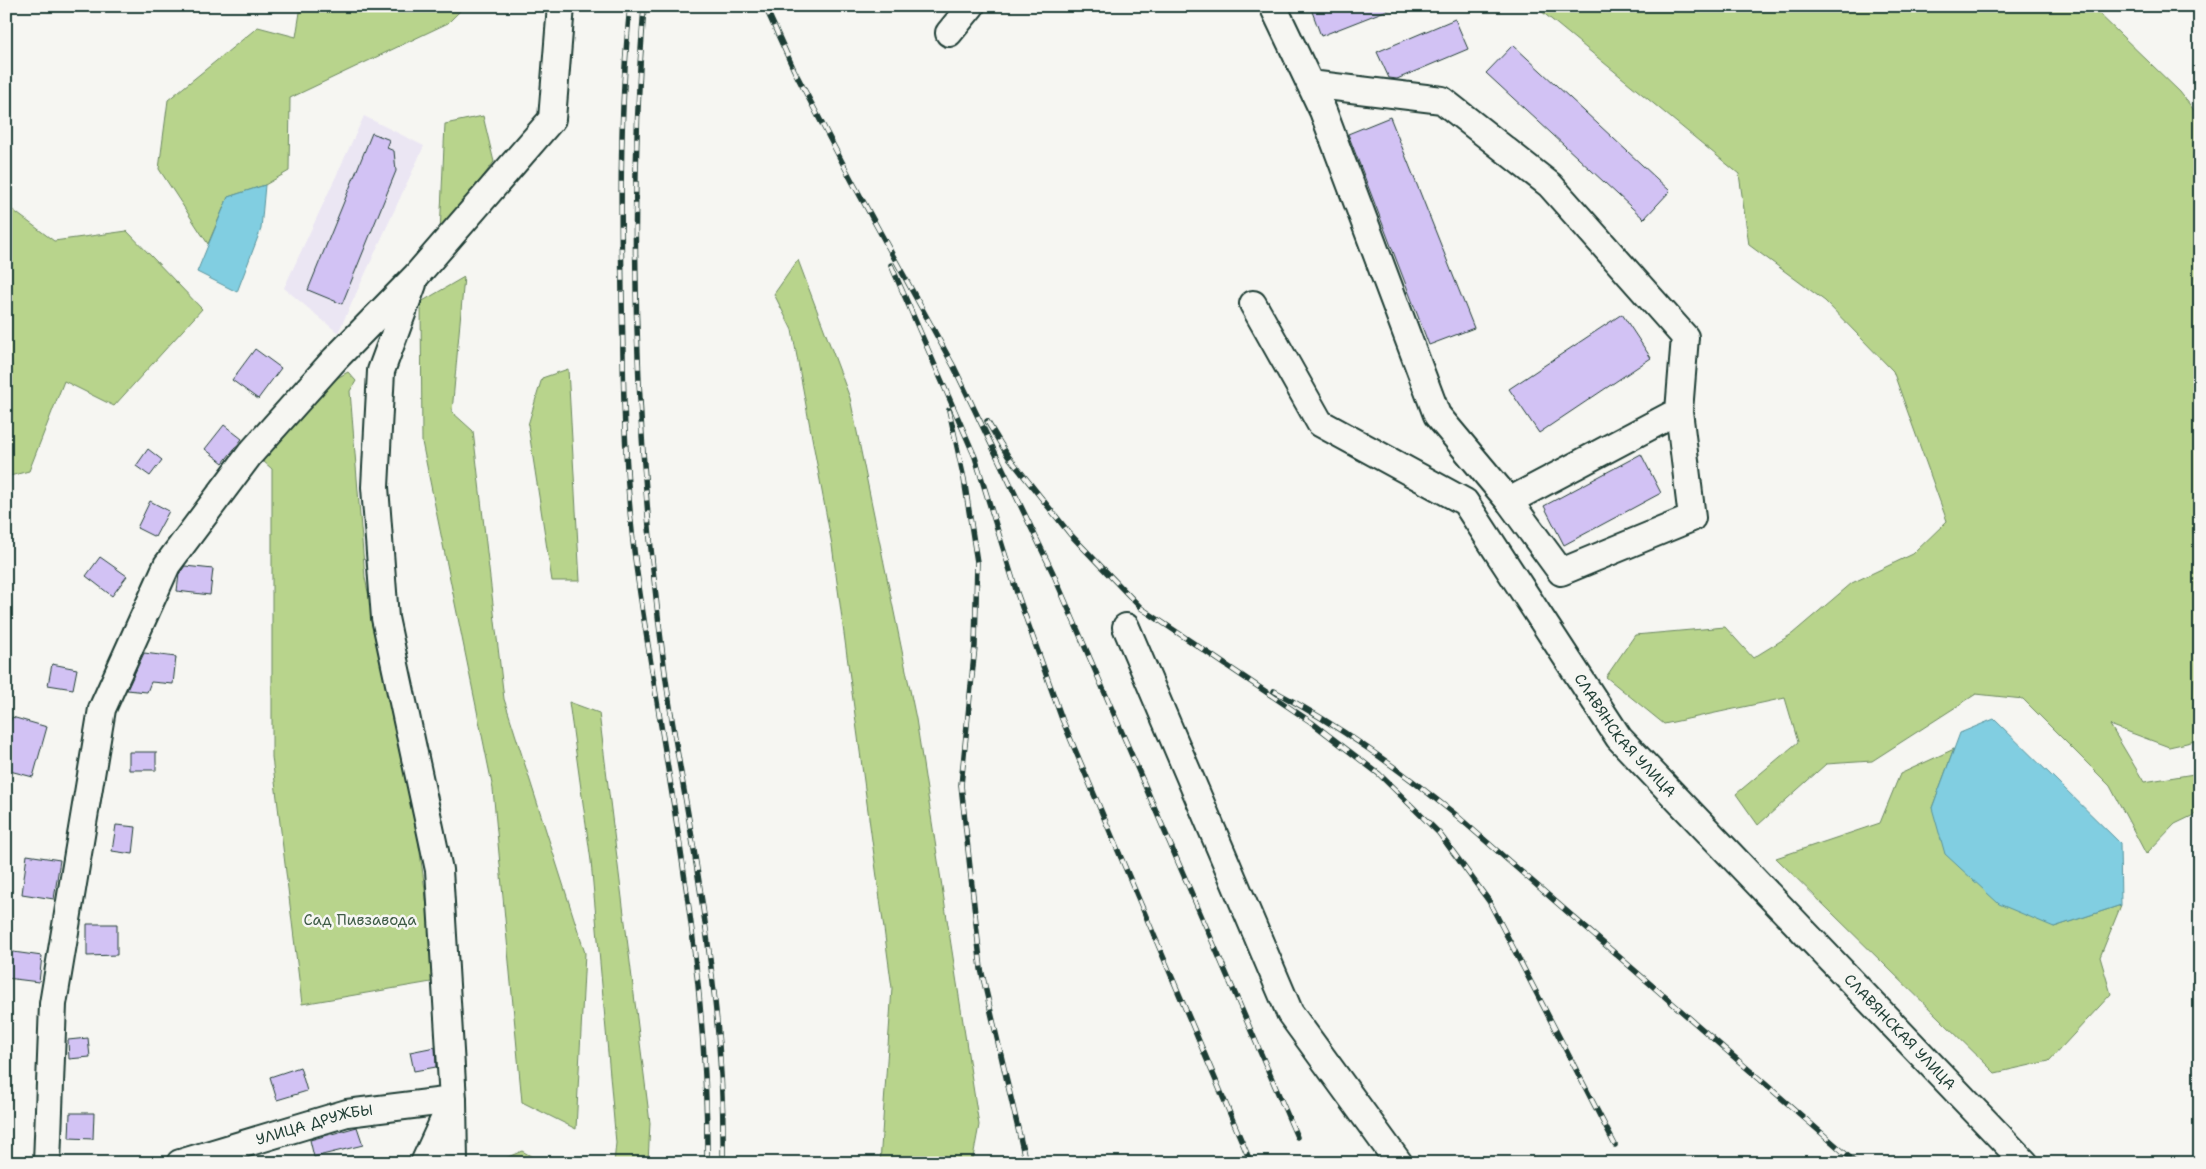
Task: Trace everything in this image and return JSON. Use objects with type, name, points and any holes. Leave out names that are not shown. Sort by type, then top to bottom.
[{"type":"street","points":[[47,1163],[53,1004],[102,709],[167,565],[250,454],[334,359],[416,276],[552,119],[561,6]]},
{"type":"street","points":[[949,33],[971,6]]},
{"type":"street","points":[[1273,6],[1310,84],[1323,111],[1437,415],[1509,501],[1561,572],[1692,518],[1680,411],[1685,337],[1550,185],[1442,100],[1310,84]]},
{"type":"street","points":[[416,276],[381,371],[375,487],[386,618],[439,870],[454,1163]]},
{"type":"street","name":"СЛАВЯНСКАЯ УЛИЦА","points":[[1253,304],[1320,423],[1466,502],[1619,738],[2024,1163]]},
{"type":"street","points":[[1509,501],[1680,411]]},
{"type":"street","points":[[1126,628],[1290,1013],[1398,1163]]},
{"type":"street","points":[[424,1163],[452,1100]]},
{"type":"street","name":"УЛИЦА ДРУЖБЫ","points":[[180,1163],[348,1113],[452,1100]]},
{"type":"shaded area","points":[[364,116],[424,146],[338,333],[284,288]]},
{"type":"green space","points":[[301,6],[465,6],[448,23],[290,98],[289,171],[265,185],[228,197],[208,244],[159,169],[168,100],[258,27],[296,37]]},
{"type":"green space","points":[[1535,6],[2091,6],[2180,92],[2200,118],[2200,740],[2169,747],[2110,725],[2144,782],[2200,773],[2200,812],[2175,824],[2146,854],[2110,786],[2023,699],[1976,694],[1872,761],[1826,764],[1758,825],[1736,794],[1798,742],[1785,698],[1664,724],[1606,677],[1635,635],[1725,627],[1753,658],[1792,634],[1852,583],[1913,554],[1947,521],[1893,371],[1825,301],[1749,245],[1739,174]]},
{"type":"green space","points":[[483,116],[494,162],[440,233],[445,124]]},
{"type":"green space","points":[[6,205],[54,241],[127,231],[202,309],[114,406],[64,381],[29,471],[6,477]]},
{"type":"green space","points":[[798,260],[850,398],[916,719],[979,1125],[972,1163],[880,1163],[892,988],[832,545],[792,330],[774,294]]},
{"type":"green space","points":[[464,277],[452,412],[473,431],[504,699],[585,953],[576,1129],[522,1102],[493,789],[422,442],[421,302]]},
{"type":"green space","points":[[568,369],[580,581],[552,581],[528,425],[542,378]]},
{"type":"green space","name":"Сад Пивзавода","points":[[348,372],[356,381],[350,391],[365,578],[414,807],[437,981],[302,1004],[272,757],[272,469],[263,461],[328,383]]},
{"type":"green space","points":[[569,702],[599,713],[650,1123],[648,1163],[614,1163],[616,1143],[591,861]]},
{"type":"green space","points":[[1954,749],[1932,808],[2054,927],[2121,905],[2100,957],[2111,994],[2049,1061],[1995,1073],[1776,858],[1880,823],[1900,774]]},
{"type":"green space","points":[[522,1151],[543,1163],[499,1163],[499,1161]]},
{"type":"water","points":[[265,185],[261,229],[237,292],[197,272],[228,197]]},
{"type":"water","points":[[1994,719],[2120,843],[2121,905],[2054,927],[1999,904],[1945,854],[1932,808],[1960,733]]},
{"type":"building","points":[[1310,6],[1395,6],[1395,7],[1321,36]]},
{"type":"building","points":[[1455,19],[1468,49],[1397,79],[1389,78],[1377,52]]},
{"type":"building","points":[[1513,45],[1670,191],[1644,219],[1486,73]]},
{"type":"building","points":[[1390,117],[1474,328],[1429,345],[1348,134]]},
{"type":"building","points":[[372,133],[390,140],[387,148],[394,151],[396,171],[342,304],[308,290]]},
{"type":"building","points":[[1622,314],[1651,358],[1539,433],[1509,389]]},
{"type":"building","points":[[255,349],[281,368],[258,399],[232,380]]},
{"type":"building","points":[[224,425],[242,439],[223,463],[205,449]]},
{"type":"building","points":[[148,449],[162,460],[150,476],[136,466]]},
{"type":"building","points":[[1641,454],[1661,493],[1564,545],[1544,506]]},
{"type":"building","points":[[150,501],[169,511],[155,537],[137,528]]},
{"type":"building","points":[[100,557],[127,576],[112,596],[86,576]]},
{"type":"building","points":[[185,566],[213,569],[210,595],[177,591],[179,574]]},
{"type":"building","points":[[144,653],[176,657],[173,684],[151,682],[147,692],[127,690]]},
{"type":"building","points":[[52,664],[77,669],[73,689],[48,685]]},
{"type":"building","points":[[12,717],[47,727],[33,777],[6,770],[6,735]]},
{"type":"building","points":[[129,752],[156,752],[156,770],[129,770]]},
{"type":"building","points":[[116,825],[136,827],[133,854],[112,851]]},
{"type":"building","points":[[27,855],[60,860],[54,899],[22,894]]},
{"type":"building","points":[[87,924],[117,924],[117,955],[87,956]]},
{"type":"building","points":[[6,951],[42,956],[39,982],[6,978]]},
{"type":"building","points":[[88,1038],[90,1057],[69,1059],[68,1040]]},
{"type":"building","points":[[435,1047],[436,1067],[414,1071],[410,1052]]},
{"type":"building","points":[[300,1067],[307,1091],[277,1100],[270,1077]]},
{"type":"building","points":[[70,1113],[94,1113],[93,1139],[69,1138]]},
{"type":"building","points":[[357,1127],[363,1145],[314,1157],[310,1140]]},
{"type":"railway","points":[[630,6],[626,50],[621,181],[623,382],[628,488],[636,566],[693,938],[706,1088],[707,1163]]},
{"type":"railway","points":[[644,6],[639,88],[635,253],[641,418],[654,583],[664,665],[710,955],[721,1080],[723,1163]]},
{"type":"railway","points":[[765,6],[794,70],[852,181],[954,367],[1053,573],[1297,1137]]},
{"type":"railway","points":[[891,265],[975,457],[1017,593],[1062,719],[1251,1163]]},
{"type":"railway","points":[[949,410],[964,479],[977,562],[975,646],[961,785],[981,969],[1026,1163]]},
{"type":"railway","points":[[987,421],[1008,456],[1070,534],[1141,608],[1311,722],[1379,774],[1439,833],[1489,901],[1615,1145]]},
{"type":"railway","points":[[1274,691],[1346,733],[1412,780],[1456,815],[1856,1163]]}]
